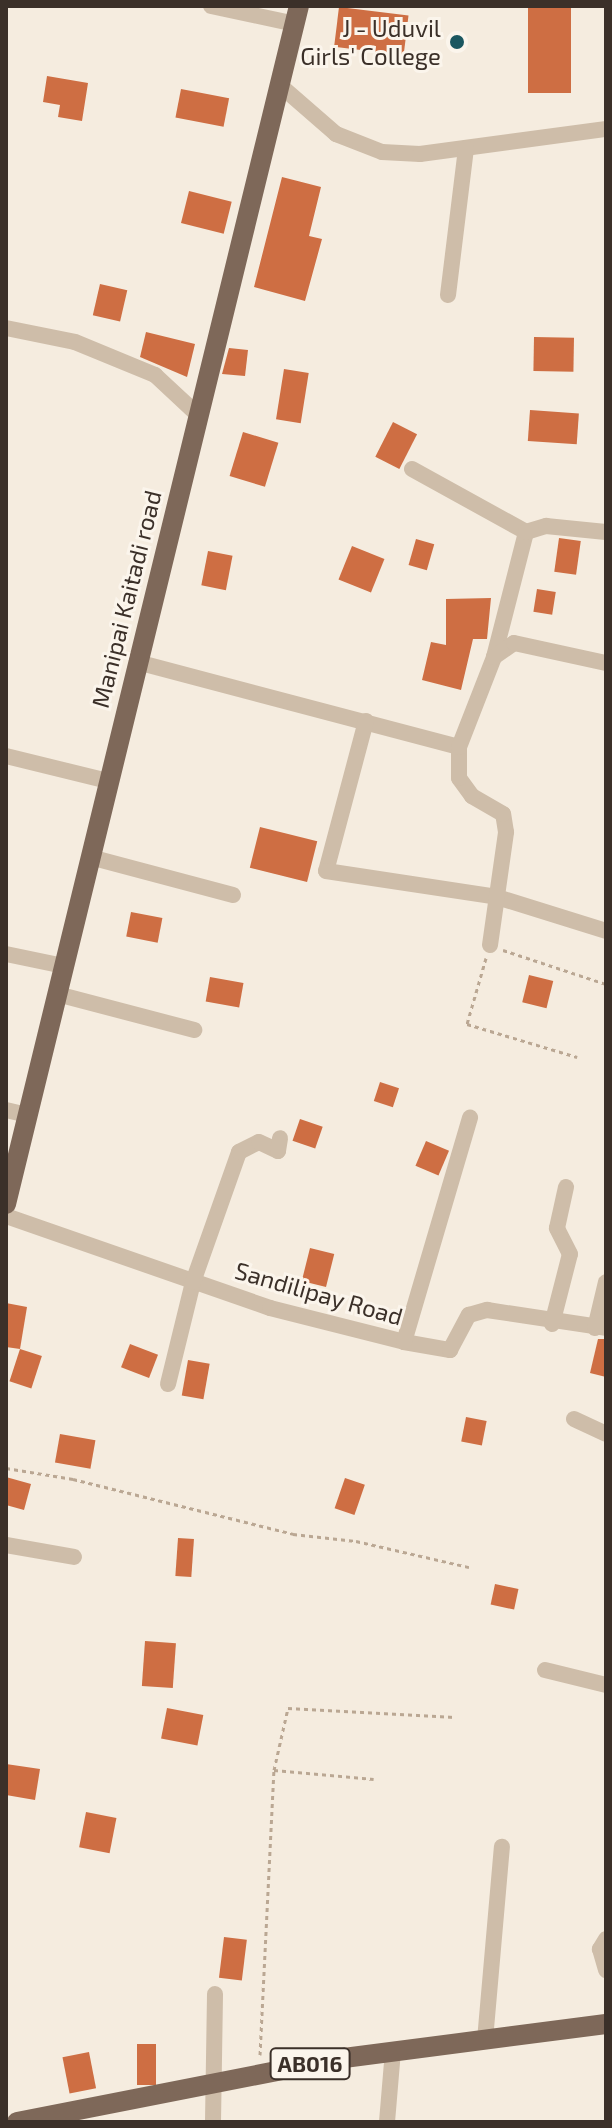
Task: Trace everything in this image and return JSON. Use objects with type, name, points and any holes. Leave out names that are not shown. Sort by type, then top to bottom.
[{"type":"main road","name":"Manipai Kaitadi road","points":[[6,1204],[197,414],[298,15]]},
{"type":"main road","name":"AB016","points":[[17,2122],[49,2119],[259,2074],[393,2050],[606,2024]]},
{"type":"street","points":[[211,6],[298,15]]},
{"type":"street","points":[[282,87],[336,134],[382,152],[466,148],[606,129]]},
{"type":"street","points":[[448,295],[466,148]]},
{"type":"street","points":[[6,328],[75,342],[155,375],[197,414]]},
{"type":"street","points":[[412,469],[526,532],[546,526],[606,532]]},
{"type":"street","points":[[490,945],[503,814],[472,796],[459,778],[459,747],[494,657],[526,532]]},
{"type":"street","points":[[494,657],[514,643],[606,663]]},
{"type":"street","points":[[137,662],[459,747]]},
{"type":"street","points":[[366,721],[326,871],[497,897],[606,931]]},
{"type":"street","points":[[6,756],[108,781]]},
{"type":"street","points":[[90,857],[233,895]]},
{"type":"street","points":[[6,954],[64,966]]},
{"type":"street","points":[[57,994],[194,1030]]},
{"type":"street","points":[[6,1110],[27,1115]]},
{"type":"street","points":[[404,1342],[470,1118]]},
{"type":"street","points":[[168,1384],[193,1282],[239,1152],[259,1142],[278,1151],[280,1138]]},
{"type":"street","points":[[552,1324],[570,1254],[557,1228],[566,1187]]},
{"type":"street","name":"Sandilipay Road","points":[[6,1216],[270,1308],[404,1342],[450,1350],[469,1315],[487,1310],[552,1324],[601,1328]]},
{"type":"street","points":[[601,1328],[606,1282]]},
{"type":"street","points":[[574,1419],[606,1434]]},
{"type":"street","points":[[6,1545],[74,1557]]},
{"type":"street","points":[[545,1670],[606,1685]]},
{"type":"street","points":[[485,2040],[502,1847]]},
{"type":"street","points":[[606,1939],[600,1949],[606,1970]]},
{"type":"street","points":[[213,2122],[215,1994]]},
{"type":"street","points":[[387,2122],[393,2050]]},
{"type":"path","points":[[577,1057],[467,1024],[490,945],[606,984]]},
{"type":"path","points":[[6,1468],[73,1479],[293,1534],[356,1541],[469,1567]]},
{"type":"path","points":[[259,2074],[274,1770],[288,1708],[455,1717]]},
{"type":"path","points":[[274,1770],[374,1779]]},
{"type":"building","points":[[528,6],[571,6],[571,93],[528,93]]},
{"type":"building","points":[[339,7],[408,16],[404,55],[334,47]]},
{"type":"building","points":[[47,76],[88,83],[82,121],[58,117],[60,105],[43,102]]},
{"type":"building","points":[[181,89],[229,98],[224,127],[175,117]]},
{"type":"building","points":[[282,177],[321,187],[309,236],[322,239],[305,301],[254,287]]},
{"type":"building","points":[[189,191],[232,202],[224,234],[181,223]]},
{"type":"building","points":[[100,284],[127,290],[120,321],[93,315]]},
{"type":"building","points":[[146,332],[195,344],[187,377],[140,357]]},
{"type":"building","points":[[534,337],[574,338],[573,372],[533,371]]},
{"type":"building","points":[[229,348],[248,350],[245,376],[222,374]]},
{"type":"building","points":[[284,369],[309,373],[301,423],[276,419]]},
{"type":"building","points":[[530,410],[579,413],[577,444],[528,441]]},
{"type":"building","points":[[393,422],[417,434],[399,469],[375,457]]},
{"type":"building","points":[[243,432],[278,443],[265,487],[230,476]]},
{"type":"building","points":[[559,538],[581,541],[576,575],[554,572]]},
{"type":"building","points":[[416,539],[434,544],[427,570],[409,565]]},
{"type":"building","points":[[352,546],[384,559],[371,592],[339,579]]},
{"type":"building","points":[[208,551],[233,556],[226,590],[201,585]]},
{"type":"building","points":[[537,589],[556,592],[552,615],[533,612]]},
{"type":"building","points":[[491,598],[487,639],[473,639],[461,690],[422,680],[431,642],[446,645],[446,599]]},
{"type":"building","points":[[260,827],[317,841],[307,882],[250,868]]},
{"type":"building","points":[[131,912],[162,918],[158,943],[126,937]]},
{"type":"building","points":[[529,975],[553,981],[546,1008],[522,1002]]},
{"type":"building","points":[[210,977],[243,983],[239,1008],[206,1002]]},
{"type":"building","points":[[380,1082],[399,1088],[393,1107],[374,1101]]},
{"type":"building","points":[[300,1119],[323,1127],[315,1149],[293,1141]]},
{"type":"building","points":[[426,1141],[449,1151],[438,1176],[415,1166]]},
{"type":"building","points":[[310,1248],[334,1254],[326,1287],[302,1281]]},
{"type":"building","points":[[6,1303],[27,1307],[20,1349],[6,1347]]},
{"type":"building","points":[[598,1339],[606,1339],[606,1377],[590,1373]]},
{"type":"building","points":[[130,1344],[158,1355],[149,1378],[121,1367]]},
{"type":"building","points":[[20,1349],[42,1356],[31,1388],[9,1381]]},
{"type":"building","points":[[188,1360],[210,1364],[203,1399],[182,1395]]},
{"type":"building","points":[[466,1417],[487,1421],[482,1446],[461,1442]]},
{"type":"building","points":[[60,1434],[95,1440],[90,1469],[55,1463]]},
{"type":"building","points":[[6,1477],[31,1484],[24,1510],[6,1505]]},
{"type":"building","points":[[345,1478],[365,1485],[354,1515],[335,1508]]},
{"type":"building","points":[[178,1538],[194,1539],[191,1577],[175,1576]]},
{"type":"building","points":[[495,1584],[518,1589],[514,1610],[491,1605]]},
{"type":"building","points":[[145,1641],[176,1643],[173,1688],[142,1686]]},
{"type":"building","points":[[167,1708],[203,1715],[197,1745],[161,1738]]},
{"type":"building","points":[[6,1764],[40,1769],[35,1800],[6,1795]]},
{"type":"building","points":[[86,1812],[116,1818],[110,1853],[79,1847]]},
{"type":"building","points":[[224,1937],[247,1940],[242,1980],[219,1978]]},
{"type":"building","points":[[137,2044],[156,2044],[156,2085],[137,2085]]},
{"type":"building","points":[[89,2052],[96,2088],[70,2093],[62,2057]]},
{"type":"place","name":"J - Uduvil Girls' College","points":[[457,42]]}]
